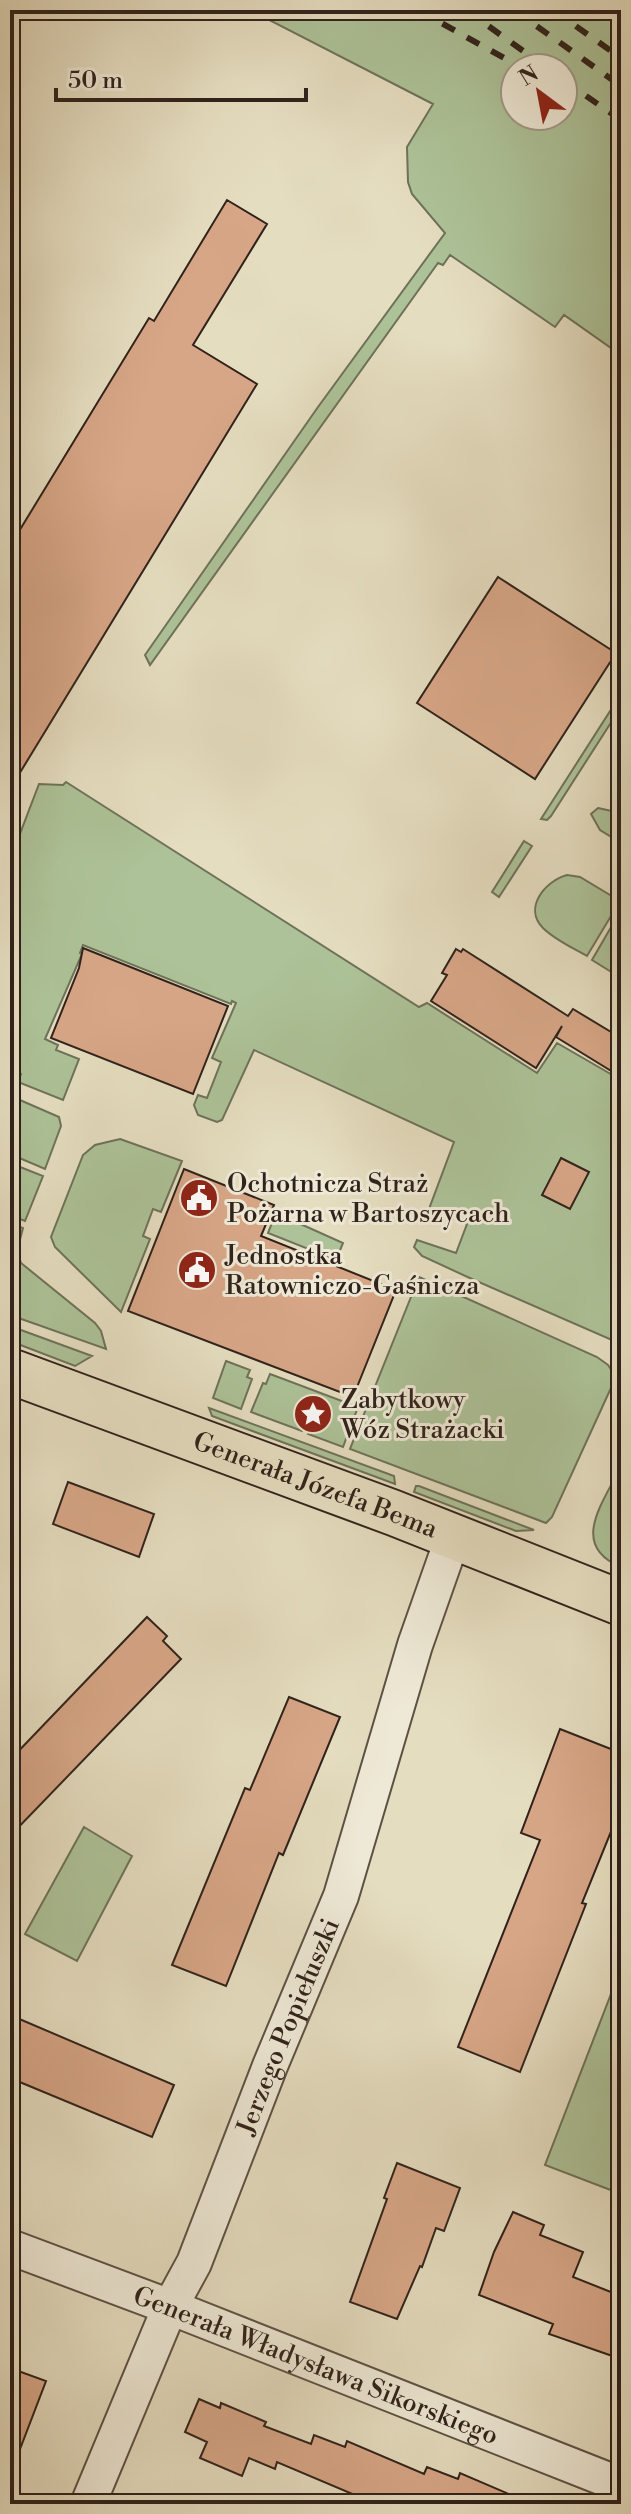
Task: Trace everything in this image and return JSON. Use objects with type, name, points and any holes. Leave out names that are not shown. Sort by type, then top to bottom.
[{"type":"main road","name":"Generała Józefa Bema","points":[[10,1371],[621,1603]]},
{"type":"street","name":"Jerzego Popiełuszki","points":[[88,2504],[170,2307],[194,2263],[270,2066],[341,1896],[415,1645],[453,1537]]},
{"type":"street","name":"Generała Władysława Sikorskiego","points":[[10,2247],[621,2485]]},
{"type":"green space","points":[[250,10],[621,10],[621,355],[564,315],[555,327],[450,255],[443,265],[438,263],[150,665],[145,655],[318,407],[445,233],[412,194],[408,182],[407,147],[433,104]]},
{"type":"green space","points":[[621,694],[621,707],[551,816],[547,820],[541,819]]},
{"type":"green space","points":[[66,782],[419,1007],[427,1003],[537,1073],[557,1043],[621,1080],[621,1344],[422,1256],[414,1247],[417,1240],[456,1253],[467,1224],[429,1209],[454,1142],[254,1050],[222,1120],[217,1122],[198,1115],[194,1105],[198,1095],[207,1098],[221,1062],[212,1058],[236,1003],[232,1001],[231,1004],[83,945],[82,954],[45,1039],[58,1045],[56,1050],[79,1059],[63,1100],[18,1082],[21,1074],[10,1070],[10,860],[39,784],[63,785]]},
{"type":"green space","points":[[598,808],[621,813],[621,843],[600,830],[591,814]]},
{"type":"green space","points":[[524,841],[532,846],[499,897],[492,892]]},
{"type":"green space","points":[[567,875],[580,877],[620,901],[587,956],[543,928],[535,912],[544,889]]},
{"type":"green space","points":[[621,910],[621,978],[592,960]]},
{"type":"green space","points":[[13,1097],[59,1117],[61,1126],[45,1169],[10,1154],[10,1104]]},
{"type":"green space","points":[[120,1139],[182,1161],[161,1212],[153,1209],[143,1236],[150,1239],[121,1312],[55,1247],[51,1237],[83,1155],[95,1145]]},
{"type":"green space","points":[[10,1163],[43,1176],[25,1221],[10,1215]]},
{"type":"green space","points":[[276,1213],[343,1243],[336,1260],[268,1233]]},
{"type":"green space","points":[[10,1223],[23,1228],[17,1251],[21,1263],[95,1323],[101,1331],[106,1349],[10,1315]]},
{"type":"green space","points":[[419,1277],[597,1357],[608,1365],[616,1377],[552,1517],[546,1523],[350,1449]]},
{"type":"green space","points":[[10,1326],[92,1356],[75,1366],[10,1341]]},
{"type":"green space","points":[[226,1361],[250,1370],[247,1377],[252,1379],[241,1409],[213,1398]]},
{"type":"green space","points":[[270,1374],[358,1407],[343,1447],[308,1434],[313,1421],[323,1424],[328,1412],[305,1402],[299,1415],[307,1418],[302,1431],[251,1412]]},
{"type":"green space","points":[[209,1408],[394,1476],[395,1484],[212,1416]]},
{"type":"green space","points":[[621,1466],[621,1542],[616,1553],[621,1555],[621,1567],[605,1558],[596,1547],[593,1535],[600,1508]]},
{"type":"green space","points":[[416,1486],[534,1530],[516,1531],[414,1492]]},
{"type":"green space","points":[[84,1827],[132,1856],[77,1961],[25,1934]]},
{"type":"green space","points":[[621,1968],[621,2194],[545,2165]]},
{"type":"building","points":[[227,200],[267,224],[193,345],[257,384],[10,789],[10,546],[149,318],[154,321]]},
{"type":"building","points":[[498,577],[616,653],[535,779],[417,703]]},
{"type":"building","points":[[83,948],[228,1006],[193,1094],[51,1038],[79,968]]},
{"type":"building","points":[[456,949],[461,952],[463,949],[568,1016],[573,1009],[621,1038],[621,1077],[556,1037],[562,1026],[536,1068],[431,1001],[447,975],[442,973]]},
{"type":"building","points":[[561,1158],[589,1172],[570,1209],[542,1195]]},
{"type":"building","points":[[184,1169],[274,1205],[261,1236],[396,1290],[353,1397],[128,1311]]},
{"type":"building","points":[[68,1482],[154,1514],[139,1557],[53,1524]]},
{"type":"building","points":[[147,1617],[167,1636],[163,1641],[181,1659],[10,1836],[10,1760]]},
{"type":"building","points":[[289,1697],[340,1717],[283,1855],[279,1853],[226,1986],[172,1965],[245,1788],[250,1790]]},
{"type":"building","points":[[560,1729],[621,1753],[621,1807],[520,2072],[458,2047],[540,1840],[521,1833]]},
{"type":"building","points":[[10,2015],[174,2085],[152,2137],[10,2078]]},
{"type":"building","points":[[397,2163],[460,2188],[444,2231],[436,2228],[422,2267],[397,2319],[350,2302]]},
{"type":"building","points":[[513,2212],[544,2225],[540,2235],[583,2252],[573,2277],[621,2296],[621,2359],[549,2334],[553,2324],[479,2295],[494,2252]]},
{"type":"building","points":[[10,2368],[46,2381],[12,2470],[10,2470]]},
{"type":"building","points":[[199,2399],[220,2408],[221,2403],[266,2422],[264,2426],[311,2444],[314,2435],[345,2447],[347,2441],[424,2474],[427,2467],[458,2479],[460,2473],[532,2504],[376,2504],[277,2462],[275,2469],[249,2458],[242,2476],[200,2458],[207,2442],[185,2432]]},
{"type":"railway","points":[[418,10],[499,55]]},
{"type":"railway","points":[[466,10],[525,52]]},
{"type":"railway","points":[[514,10],[621,86]]},
{"type":"railway","points":[[553,10],[621,58]]},
{"type":"railway","points":[[593,10],[621,30]]},
{"type":"railway","points":[[579,91],[621,120]]},
{"type":"place","name":"Ochotnicza Straż Pożarna w Bartoszycach","points":[[199,1198]]},
{"type":"place","name":"Jednostka Ratowniczo-Gaśnicza","points":[[197,1270]]},
{"type":"place","name":"Zabytkowy Wóz Strażacki","points":[[313,1414]]}]
